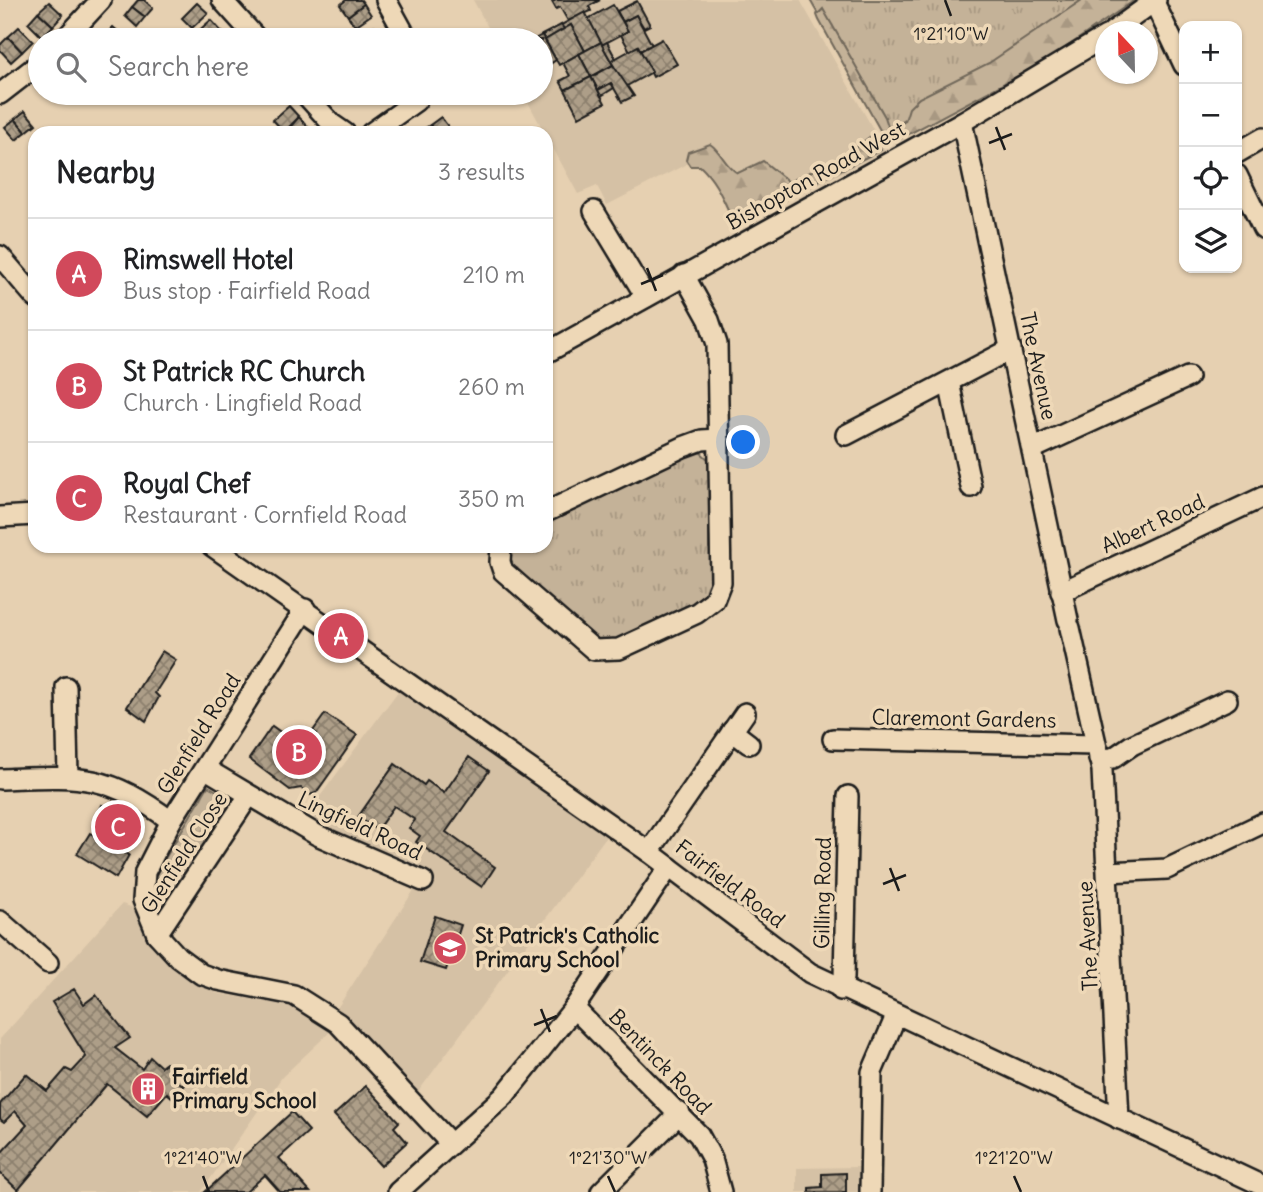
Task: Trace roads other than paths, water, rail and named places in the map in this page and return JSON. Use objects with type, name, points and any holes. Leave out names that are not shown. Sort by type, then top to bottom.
[{"type":"street","points":[[75,28],[101,0]]},
{"type":"street","points":[[222,0],[247,28]]},
{"type":"street","points":[[386,0],[401,28]]},
{"type":"street","points":[[1127,21],[1155,1],[1179,54]]},
{"type":"street","name":"Bishopton Road West","points":[[553,350],[962,122],[1095,42]]},
{"type":"street","points":[[0,94],[28,72]]},
{"type":"street","points":[[315,105],[335,126]]},
{"type":"street","points":[[381,126],[410,105]]},
{"type":"street","name":"The Avenue","points":[[962,122],[1097,752],[1108,872],[1119,1119]]},
{"type":"street","points":[[1242,150],[1263,138]]},
{"type":"street","points":[[1242,185],[1263,229]]},
{"type":"street","points":[[594,211],[646,297]]},
{"type":"street","points":[[0,256],[28,289]]},
{"type":"street","points":[[501,553],[503,571],[594,650],[619,649],[697,613],[714,600],[720,582],[717,344],[709,320],[684,275]]},
{"type":"street","points":[[846,435],[1011,349]]},
{"type":"street","points":[[1032,449],[1188,377]]},
{"type":"street","points":[[949,382],[971,487]]},
{"type":"street","points":[[553,509],[683,447],[702,440],[719,439]]},
{"type":"street","name":"Albert Road","points":[[1061,592],[1263,497]]},
{"type":"street","points":[[0,517],[28,515]]},
{"type":"street","name":"Fairfield Road","points":[[222,553],[649,852],[810,973],[896,1016],[1262,1184]]},
{"type":"street","name":"Glenfield Road","points":[[305,609],[171,821],[145,873],[143,900],[157,934],[178,957],[201,974],[218,981],[294,995],[338,1023],[450,1143]]},
{"type":"street","points":[[68,687],[68,776]]},
{"type":"street","points":[[1097,752],[1123,754],[1132,746],[1218,711]]},
{"type":"street","points":[[649,852],[745,713]]},
{"type":"street","points":[[732,731],[749,744]]},
{"type":"street","name":"Claremont Gardens","points":[[833,739],[1097,752]]},
{"type":"street","name":"Lingfield Road","points":[[206,769],[248,797],[317,835],[424,879]]},
{"type":"street","points":[[0,779],[68,776],[104,782],[142,799],[171,821]]},
{"type":"street","name":"Gilling Road","points":[[841,990],[844,978],[848,796]]},
{"type":"street","name":"Glenfield Close","points":[[157,934],[248,797]]},
{"type":"street","points":[[1108,872],[1167,869],[1263,823]]},
{"type":"street","points":[[398,1192],[504,1096],[574,1008],[669,867]]},
{"type":"street","points":[[0,922],[48,963]]},
{"type":"street","name":"Bentinck Road","points":[[574,1008],[699,1135],[712,1160],[721,1192]]},
{"type":"street","points":[[870,1192],[872,1072],[896,1016]]},
{"type":"street","points":[[598,1189],[680,1114]]},
{"type":"place","name":"Rimswell Hotel","points":[[341,636]]},
{"type":"place","name":"St Patrick RC Church","points":[[299,752]]},
{"type":"place","name":"Royal Chef","points":[[118,827]]},
{"type":"place","name":"St Patrick's Catholic Primary School","points":[[450,948]]},
{"type":"place","name":"Fairfield Primary School","points":[[148,1089]]}]
